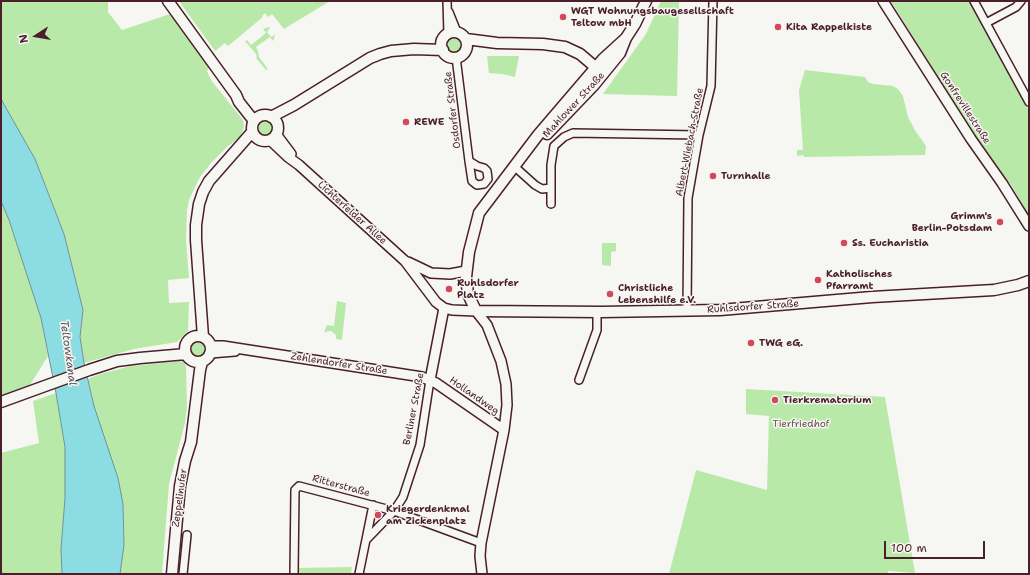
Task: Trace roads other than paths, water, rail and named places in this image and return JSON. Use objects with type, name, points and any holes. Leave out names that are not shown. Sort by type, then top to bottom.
[{"type":"main road","points":[[168,1],[236,95],[243,98],[256,119]]},
{"type":"main road","name":"Mahlower Straße","points":[[476,311],[468,294],[466,271],[468,252],[479,213],[538,135],[600,71],[626,38],[635,24],[646,1]]},
{"type":"main road","points":[[274,129],[265,115],[256,119],[252,128],[255,136],[262,141],[274,129],[294,105],[370,58],[391,51],[414,49],[461,34],[466,44],[463,54],[456,57],[448,56],[447,39]]},
{"type":"main road","points":[[466,44],[497,43],[557,45],[580,54],[600,71]]},
{"type":"main road","points":[[199,337],[199,290],[196,225],[199,204],[209,181],[255,136]]},
{"type":"main road","name":"Ruhlsdorfer Straße","points":[[476,311],[597,312],[720,310],[889,296],[994,290],[1029,281]]},
{"type":"main road","points":[[1,402],[117,361],[140,358],[191,356],[209,357],[210,350],[206,339],[199,337],[189,340],[191,356]]},
{"type":"main road","name":"Zeppelinufer","points":[[172,574],[180,486],[185,461],[191,442],[197,399],[191,356]]},
{"type":"street","name":"Albert-Wiebach-Straße","points":[[687,311],[688,198],[699,135],[712,80],[713,1]]},
{"type":"street","name":"Gonfrevillestraße","points":[[883,1],[971,139],[1002,183],[1029,226]]},
{"type":"street","points":[[974,1],[1029,102]]},
{"type":"street","points":[[986,23],[1016,7],[1021,1]]},
{"type":"street","points":[[447,3],[447,39]]},
{"type":"street","name":"Osdorfer Straße","points":[[456,57],[469,161]]},
{"type":"street","name":"Lichterfelder Allee","points":[[274,129],[288,157],[299,165],[405,261]]},
{"type":"street","points":[[551,204],[551,165],[554,146],[564,138],[574,133],[699,135]]},
{"type":"street","points":[[515,167],[535,185],[542,189],[551,188]]},
{"type":"street","points":[[405,261],[431,273],[450,274],[466,271]]},
{"type":"street","points":[[405,261],[414,271],[428,293],[444,308],[452,310],[476,311],[487,325],[501,361],[506,384],[507,405],[504,430],[481,543],[482,574]]},
{"type":"street","name":"Berliner Straße","points":[[366,540],[394,511],[403,497],[420,445],[430,380],[444,308]]},
{"type":"street","points":[[579,380],[597,330],[597,312]]},
{"type":"street","name":"Zehlendorfer Straße","points":[[210,350],[223,346],[390,371],[430,380]]},
{"type":"street","name":"Hollandweg","points":[[430,380],[504,430]]},
{"type":"street","name":"Ritterstraße","points":[[294,574],[295,490],[302,486],[394,511],[481,543]]},
{"type":"street","points":[[359,574],[373,505]]},
{"type":"street","name":"Zeppelinufer","points":[[183,574],[187,535]]},
{"type":"water","name":"Teltowkanal","points":[[1,99],[35,159],[64,234],[83,310],[80,337],[84,363],[94,406],[118,478],[123,504],[124,545],[120,574],[62,574],[61,549],[65,498],[65,447],[41,318],[9,220],[1,201]]},
{"type":"place","name":"WGT Wohnungsbaugesellschaft Teltow mbH","points":[[563,17]]},
{"type":"place","name":"Kita Rappelkiste","points":[[778,27]]},
{"type":"place","name":"REWE","points":[[406,122]]},
{"type":"place","name":"Turnhalle","points":[[713,176]]},
{"type":"place","name":"Grimm's Berlin-Potsdam","points":[[1000,222]]},
{"type":"place","name":"Ss. Eucharistia","points":[[844,243]]},
{"type":"place","name":"Katholisches Pfarramt","points":[[818,280]]},
{"type":"place","name":"Ruhlsdorfer Platz","points":[[449,289]]},
{"type":"place","name":"Christliche Lebenshilfe e.V.","points":[[610,294]]},
{"type":"place","name":"TWG eG.","points":[[751,343]]},
{"type":"place","name":"Tierkrematorium","points":[[775,400]]},
{"type":"place","name":"Kriegerdenkmal am Zickenplatz","points":[[378,515]]},
{"type":"park label","name":"Tierfriedhof","points":[[801,424]]}]
